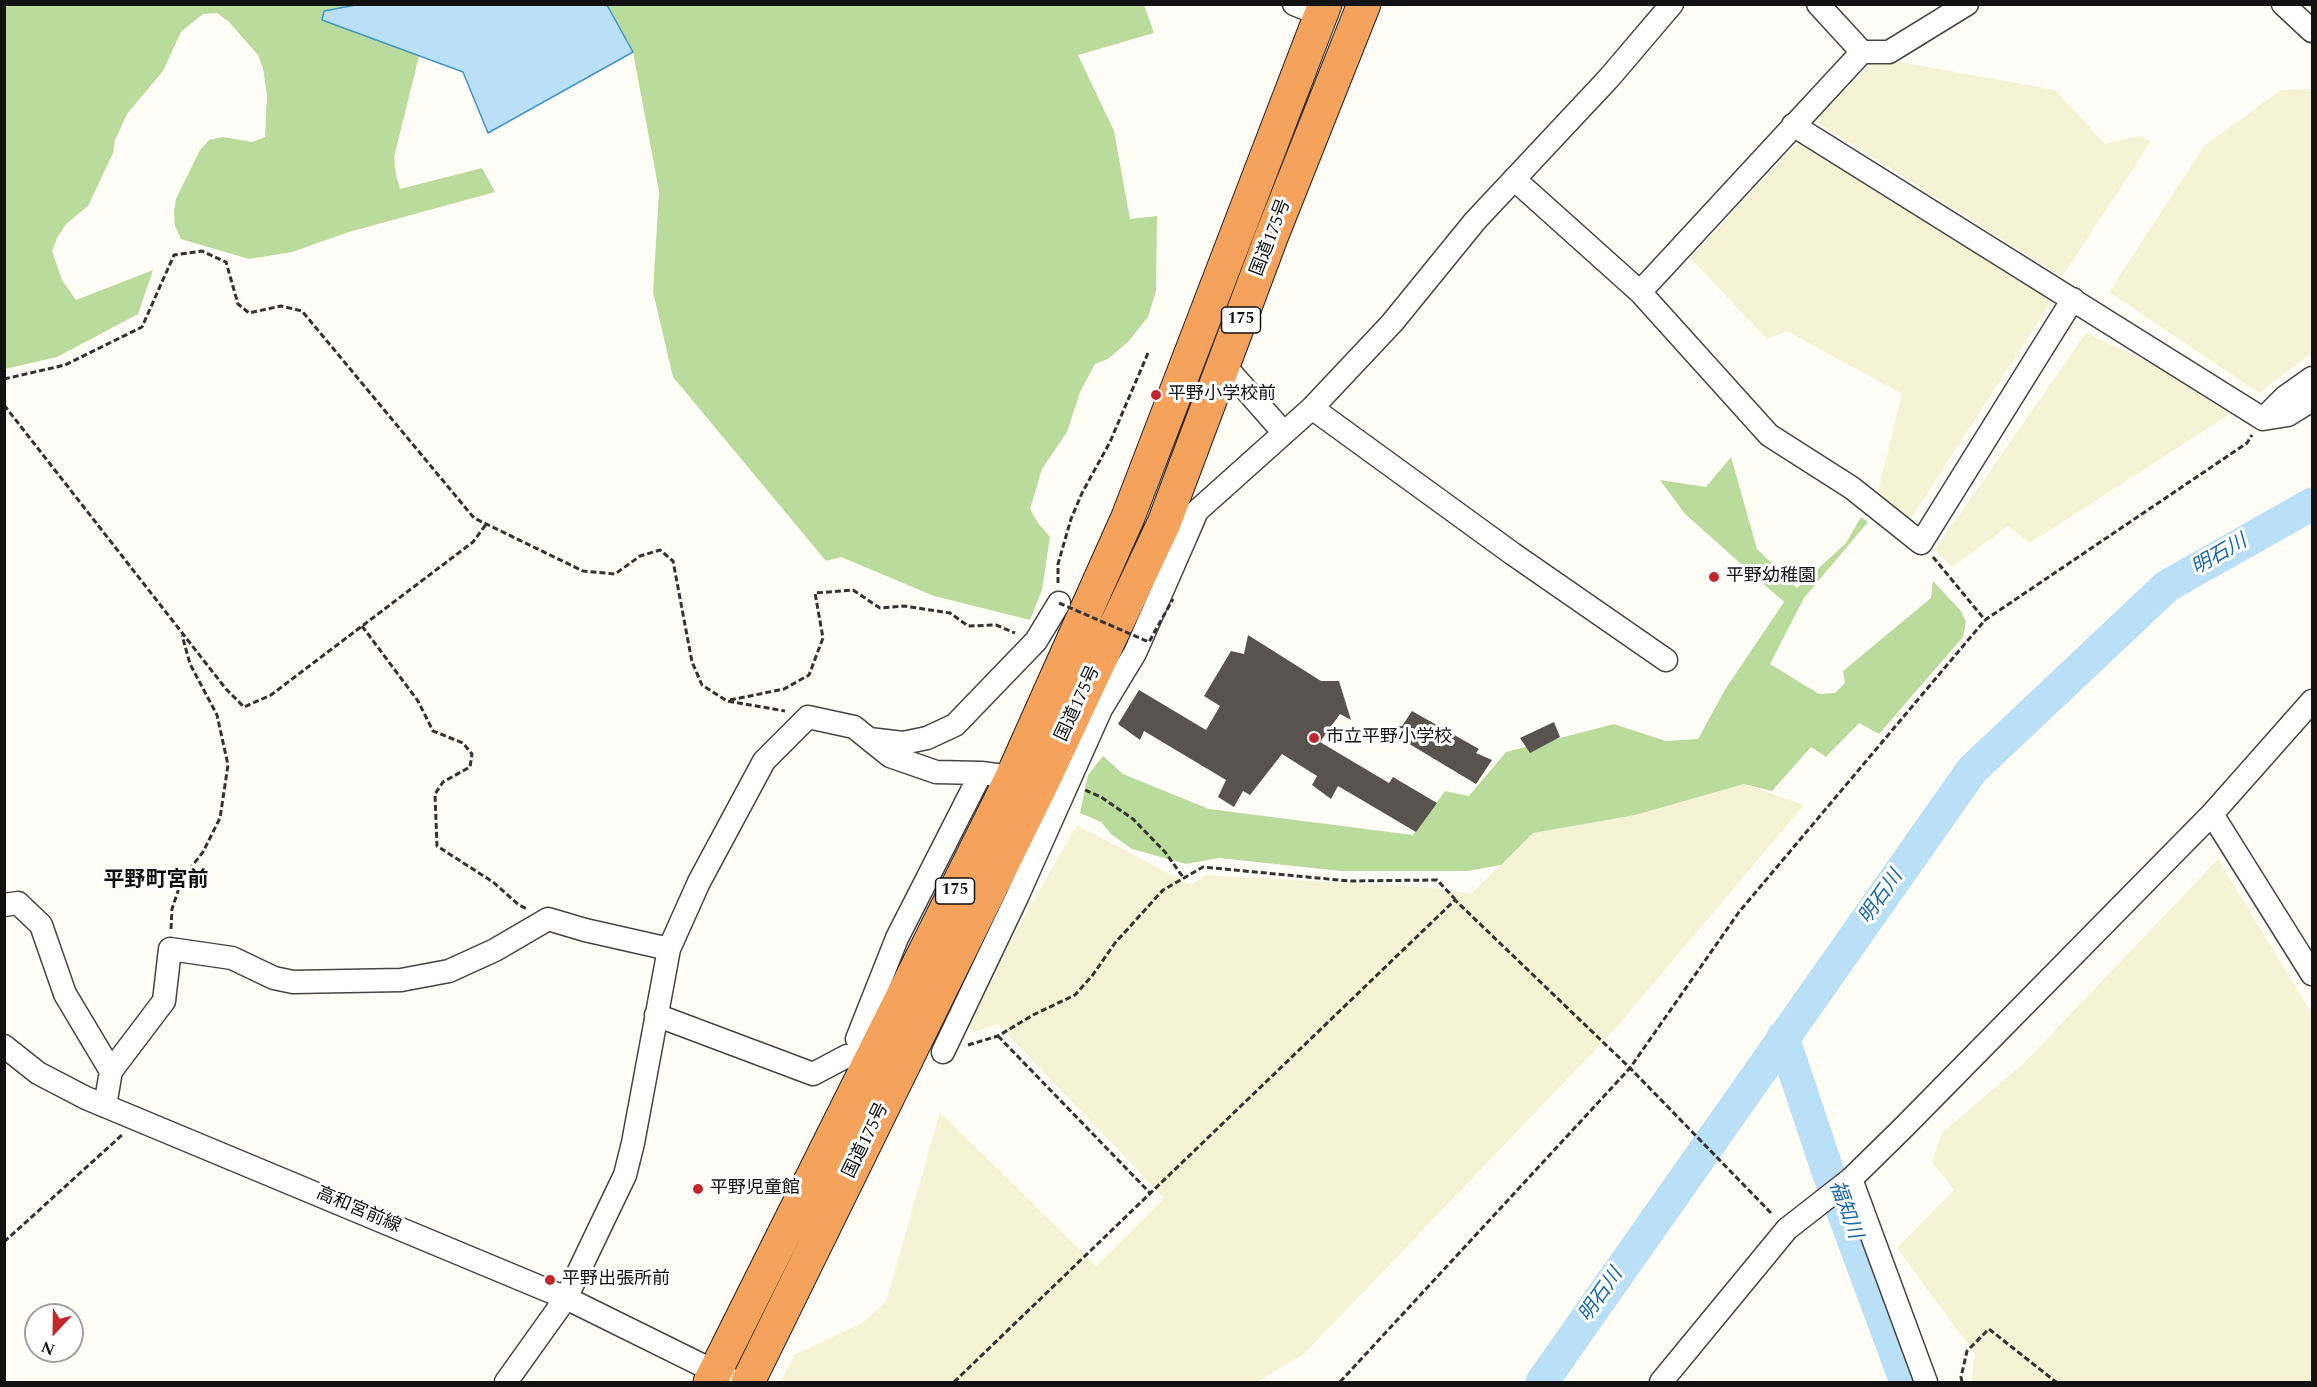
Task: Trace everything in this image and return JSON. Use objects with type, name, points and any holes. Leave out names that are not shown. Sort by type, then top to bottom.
[{"type":"highway","name":"国道175号","points":[[748,1383],[1043,781],[1177,524],[1225,366],[1272,235],[1364,4]]},
{"type":"highway","name":"国道175号","points":[[720,1379],[862,1051],[996,775],[1128,517],[1313,8]]},
{"type":"street","points":[[943,1052],[1022,886],[1101,710],[1135,653],[1177,524],[1197,511],[1312,408],[1392,323],[1475,221],[1609,78],[1672,4]]},
{"type":"street","points":[[1818,4],[1862,52]]},
{"type":"street","points":[[1640,292],[1862,52],[1889,52],[1967,4]]},
{"type":"street","points":[[2283,4],[2313,31]]},
{"type":"street","points":[[1793,125],[2263,419],[2288,415],[2313,400]]},
{"type":"street","points":[[1514,178],[1640,292],[1769,435],[1852,488],[1921,543],[2073,299]]},
{"type":"street","points":[[1225,366],[1284,433]]},
{"type":"street","points":[[2263,419],[2285,397],[2313,378]]},
{"type":"street","points":[[1312,408],[1513,554],[1666,660]]},
{"type":"street","points":[[868,739],[903,743],[927,738],[955,725],[1036,641],[1059,603]]},
{"type":"street","points":[[1661,1383],[1787,1229],[1851,1179],[1903,1128],[2212,814],[2313,701]]},
{"type":"street","points":[[506,1383],[566,1298],[625,1175],[669,949],[699,882],[764,761],[808,717],[854,727],[890,756],[936,772],[996,775]]},
{"type":"street","points":[[2212,814],[2313,974]]},
{"type":"street","points":[[4,905],[18,903],[41,925],[65,994],[111,1071]]},
{"type":"street","points":[[105,1106],[111,1071],[164,1001],[170,949],[232,958],[274,978],[294,982],[401,980],[449,971],[495,950],[548,919],[669,949]]},
{"type":"street","points":[[656,1016],[813,1074],[862,1051]]},
{"type":"street","name":"高和宮前線","points":[[4,1046],[38,1073],[86,1098],[566,1298],[720,1379]]},
{"type":"street","points":[[1851,1179],[1926,1383]]},
{"type":"path","points":[[4,379],[65,365],[142,327],[174,255],[202,252],[226,262],[238,304],[249,313],[281,306],[302,311],[474,518],[583,571],[615,574],[640,556],[660,550],[673,561],[692,662],[702,685],[727,701],[768,707],[808,717]]},
{"type":"path","points":[[1148,353],[1110,442],[1082,493],[1071,519],[1058,564],[1059,603],[1149,642],[1173,599]]},
{"type":"path","points":[[4,405],[226,689],[244,707],[271,695],[473,542],[486,523]]},
{"type":"path","points":[[1340,1383],[1630,1068],[1739,912],[1985,620],[2247,443],[2263,419]]},
{"type":"path","points":[[1921,543],[1985,620]]},
{"type":"path","points":[[727,701],[784,689],[809,675],[823,638],[815,592],[853,590],[880,608],[904,606],[950,613],[968,626],[996,625],[1036,641]]},
{"type":"path","points":[[362,626],[418,701],[433,731],[463,743],[472,754],[470,767],[443,782],[435,795],[436,846],[493,882],[519,905],[548,919]]},
{"type":"path","points":[[170,949],[172,909],[182,879],[203,852],[220,818],[228,765],[217,715],[190,664],[182,632]]},
{"type":"path","points":[[1079,788],[1101,797],[1133,819],[1165,852],[1183,877]]},
{"type":"path","points":[[943,1052],[998,1036],[1033,1015],[1075,995],[1092,976],[1115,943],[1163,890],[1203,867],[1349,881],[1437,880],[1630,1068],[1787,1229]]},
{"type":"path","points":[[954,1383],[1455,900]]},
{"type":"path","points":[[998,1036],[1150,1193]]},
{"type":"path","points":[[4,1242],[138,1119]]},
{"type":"path","points":[[1962,1383],[1961,1377],[1967,1351],[1989,1329],[2056,1383]]},
{"type":"shaded area","points":[[1878,58],[2055,90],[2105,144],[2138,136],[2151,141],[2062,277],[1814,120]]},
{"type":"shaded area","points":[[2312,89],[2312,353],[2259,393],[2109,292],[2205,145],[2281,90]]},
{"type":"shaded area","points":[[1799,141],[2053,299],[1910,520],[1876,500],[1902,394],[1787,331],[1767,339],[1690,258]]},
{"type":"shaded area","points":[[2086,333],[2155,365],[2230,414],[2030,543],[2008,526],[1952,567],[1935,550]]},
{"type":"shaded area","points":[[1744,784],[1804,805],[1614,1030],[1304,1354],[1257,1382],[781,1382],[794,1355],[862,1323],[886,1302],[940,1112],[1096,1266],[1164,1198],[998,1024],[974,1032],[964,1022],[1077,825],[1191,885],[1206,875],[1435,888],[1471,894],[1533,833]]},
{"type":"shaded area","points":[[2218,859],[2312,1014],[2312,1382],[1971,1382],[1975,1354],[1897,1248],[1954,1190],[1932,1162],[1942,1133],[2025,1062]]},
{"type":"green space","points":[[4,5],[361,5],[324,11],[323,20],[419,56],[394,157],[400,189],[482,168],[495,192],[349,232],[292,252],[249,259],[181,239],[175,226],[176,199],[200,150],[209,140],[223,137],[252,142],[265,137],[267,95],[263,68],[258,55],[229,22],[217,13],[203,14],[181,32],[163,71],[127,114],[115,140],[113,153],[88,206],[66,224],[52,251],[62,280],[76,300],[153,270],[138,314],[57,357],[5,369]]},
{"type":"green space","points":[[607,5],[1144,5],[1154,33],[1078,55],[1114,131],[1130,219],[1157,216],[1156,291],[1148,317],[1129,341],[1108,359],[1095,364],[1080,392],[1067,432],[1042,469],[1030,509],[1050,537],[1042,590],[1030,620],[934,596],[841,557],[826,561],[673,377],[653,292],[659,191],[633,52]]},
{"type":"green space","points":[[1731,457],[1757,549],[1797,588],[1846,543],[1861,517],[1868,522],[1804,598],[1770,664],[1819,694],[1835,693],[1845,683],[1843,671],[1931,598],[1933,581],[1961,611],[1966,622],[1963,637],[1879,734],[1859,723],[1826,757],[1811,747],[1772,791],[1744,784],[1635,815],[1533,833],[1501,865],[1468,871],[1341,871],[1219,858],[1186,864],[1132,849],[1111,834],[1101,822],[1080,813],[1088,775],[1103,756],[1123,774],[1209,809],[1413,835],[1445,791],[1469,796],[1506,752],[1614,724],[1666,741],[1698,739],[1726,688],[1784,602],[1685,514],[1660,480],[1706,487]]},
{"type":"water","points":[[361,4],[607,5],[633,52],[488,133],[463,72],[322,20],[324,11]]},
{"type":"building","points":[[1248,635],[1321,681],[1339,681],[1351,720],[1340,714],[1320,742],[1389,783],[1393,777],[1437,803],[1416,832],[1338,786],[1331,799],[1312,785],[1317,776],[1282,754],[1250,795],[1243,791],[1234,807],[1218,797],[1226,780],[1144,731],[1140,740],[1118,724],[1139,690],[1206,730],[1220,706],[1204,696],[1231,651],[1244,654]]},
{"type":"building","points":[[1412,711],[1479,749],[1476,753],[1492,760],[1476,784],[1381,727],[1402,726]]},
{"type":"building","points":[[1554,722],[1560,737],[1530,753],[1520,738]]},
{"type":"waterway","name":"明石川","points":[[1542,1382],[1972,770],[2167,586],[2312,504]]},
{"type":"waterway","name":"福知川","points":[[1783,1037],[1826,1166],[1906,1382]]},
{"type":"place","name":"平野小学校前","points":[[1156,395]]},
{"type":"place","name":"平野幼稚園","points":[[1714,577]]},
{"type":"place","name":"市立平野小学校","points":[[1314,738]]},
{"type":"place","name":"平野児童館","points":[[698,1189]]},
{"type":"place","name":"平野出張所前","points":[[550,1280]]},
{"type":"district","name":"平野町宮前","points":[[156,882]]}]
